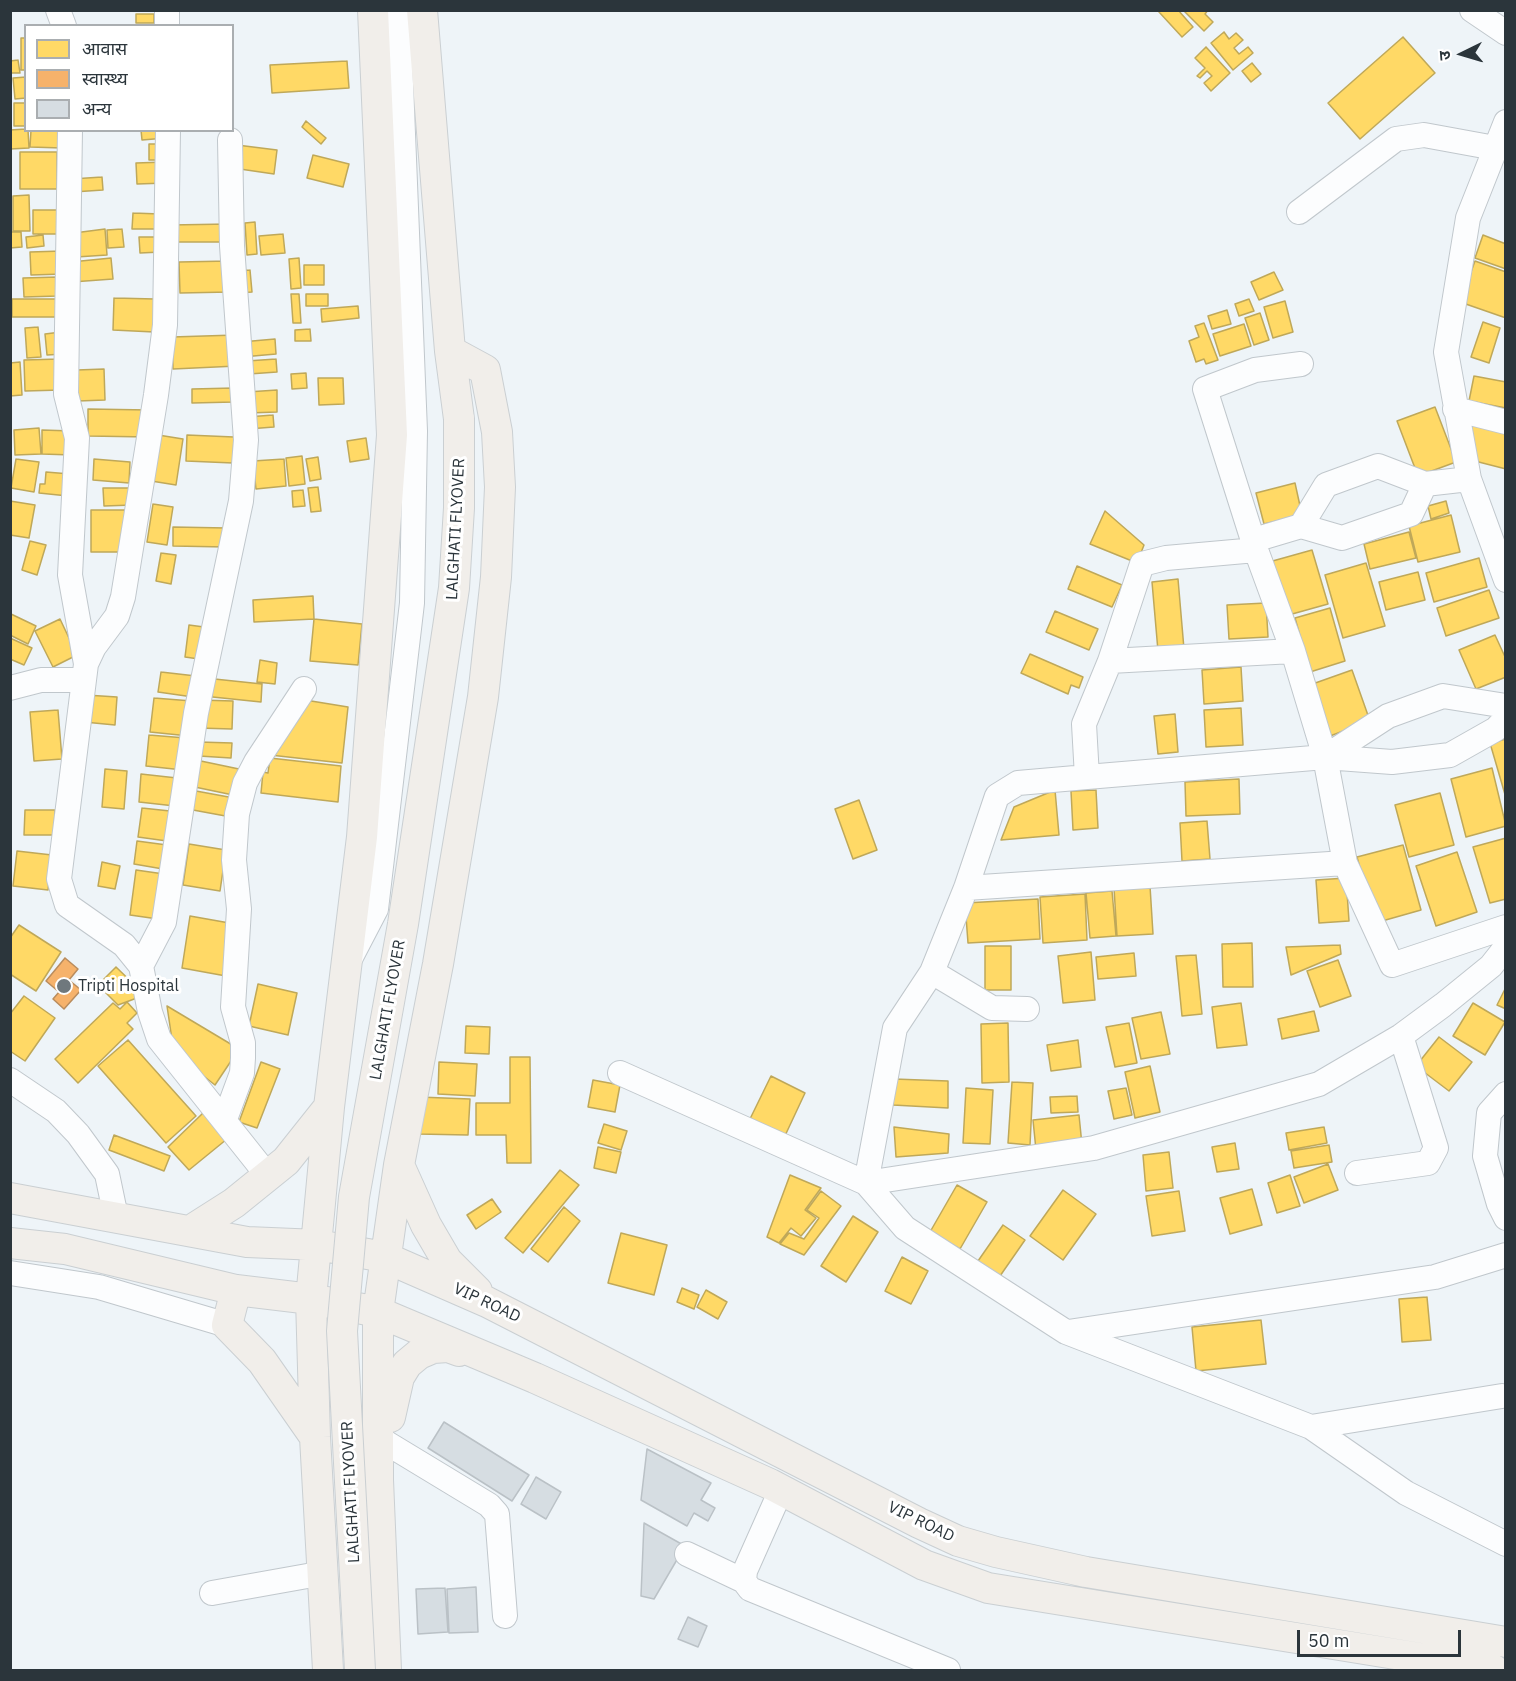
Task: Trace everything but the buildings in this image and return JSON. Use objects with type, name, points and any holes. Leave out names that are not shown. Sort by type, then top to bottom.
[{"type":"main road","points":[[328,1671],[315,1437],[311,1299],[318,1245],[329,1107],[362,837],[392,435],[373,10]]},
{"type":"main road","name":"LALGHATI FLYOVER","points":[[360,1671],[342,1331],[354,1197],[403,924],[454,588],[459,508],[459,419],[450,351],[422,10]]},
{"type":"main road","points":[[386,1671],[378,1480],[378,1312],[384,1257],[399,1165],[438,964],[483,697],[496,577],[500,487],[497,432],[485,370],[450,351]]},
{"type":"main road","points":[[190,1232],[234,1203],[286,1161],[329,1107]]},
{"type":"main road","points":[[399,1165],[426,1225],[447,1261],[487,1302]]},
{"type":"main road","name":"VIP ROAD","points":[[10,1198],[247,1242],[318,1245],[384,1257],[487,1302],[958,1541],[1029,1561],[1086,1572],[1506,1642]]},
{"type":"main road","points":[[10,1243],[65,1249],[236,1290],[311,1299],[378,1312],[535,1378],[781,1490],[924,1565],[988,1588],[1494,1671]]},
{"type":"main road","points":[[236,1290],[227,1325],[262,1360],[315,1437]]},
{"type":"main road","points":[[378,1480],[399,1377],[407,1364],[426,1351],[447,1347],[535,1378]]},
{"type":"street","points":[[348,965],[376,909],[412,603],[416,431],[398,10]]},
{"type":"street","points":[[1472,10],[1506,33]]},
{"type":"street","points":[[1506,122],[1468,218],[1446,352],[1469,479],[1506,580]]},
{"type":"street","points":[[70,132],[66,394],[77,438],[70,575],[85,672]]},
{"type":"street","points":[[168,132],[165,325],[156,395],[123,597],[117,616],[93,647],[85,672],[59,879],[67,905],[124,945],[141,966],[150,1012],[159,1039],[225,1119],[268,1176]]},
{"type":"street","points":[[1299,212],[1396,139],[1424,135],[1495,148]]},
{"type":"street","points":[[141,966],[164,922],[196,713],[241,501],[246,440],[232,246],[230,140]]},
{"type":"street","points":[[1301,364],[1255,370],[1205,389],[1255,545],[1293,651],[1324,757],[1345,863],[1392,965],[1506,927]]},
{"type":"street","points":[[1455,409],[1506,422]]},
{"type":"street","points":[[1087,777],[1084,724],[1110,661],[1142,564],[1166,558],[1255,545],[1301,526],[1326,485],[1378,466],[1425,484],[1469,479]]},
{"type":"street","points":[[1301,526],[1342,538],[1411,514],[1425,484]]},
{"type":"street","points":[[1110,661],[1293,651]]},
{"type":"street","points":[[10,688],[85,672]]},
{"type":"street","points":[[225,1119],[242,1073],[243,1058],[243,1043],[233,1007],[239,909],[234,860],[237,814],[245,783],[304,689]]},
{"type":"street","points":[[1324,757],[1388,716],[1443,696],[1506,706]]},
{"type":"street","points":[[866,1183],[895,1028],[932,972],[966,888],[997,796],[1018,783],[1324,757],[1392,762],[1450,755],[1496,729],[1506,718]]},
{"type":"street","points":[[966,888],[1345,863]]},
{"type":"street","points":[[866,1183],[1104,1145],[1319,1084],[1401,1036],[1491,966],[1506,947]]},
{"type":"street","points":[[932,972],[992,1008],[1027,1009]]},
{"type":"street","points":[[1357,1173],[1428,1163],[1436,1148],[1401,1036]]},
{"type":"street","points":[[620,1074],[866,1183],[904,1228],[1066,1332],[1311,1427],[1406,1493],[1506,1544]]},
{"type":"street","points":[[10,1080],[56,1111],[78,1134],[107,1174],[116,1217]]},
{"type":"street","points":[[1506,1094],[1489,1113],[1485,1156],[1499,1204],[1506,1218]]},
{"type":"street","points":[[1066,1332],[1435,1277],[1506,1256]]},
{"type":"street","points":[[10,1273],[99,1287],[227,1325]]},
{"type":"street","points":[[1311,1427],[1502,1396]]},
{"type":"street","points":[[385,1442],[489,1505],[497,1514],[505,1617]]},
{"type":"street","points":[[744,1581],[745,1571],[781,1490]]},
{"type":"street","points":[[687,1554],[744,1581],[750,1589],[948,1671]]},
{"type":"street","points":[[212,1593],[324,1573]]},
{"type":"place","name":"Tripti Hospital","points":[[64,986]]}]
